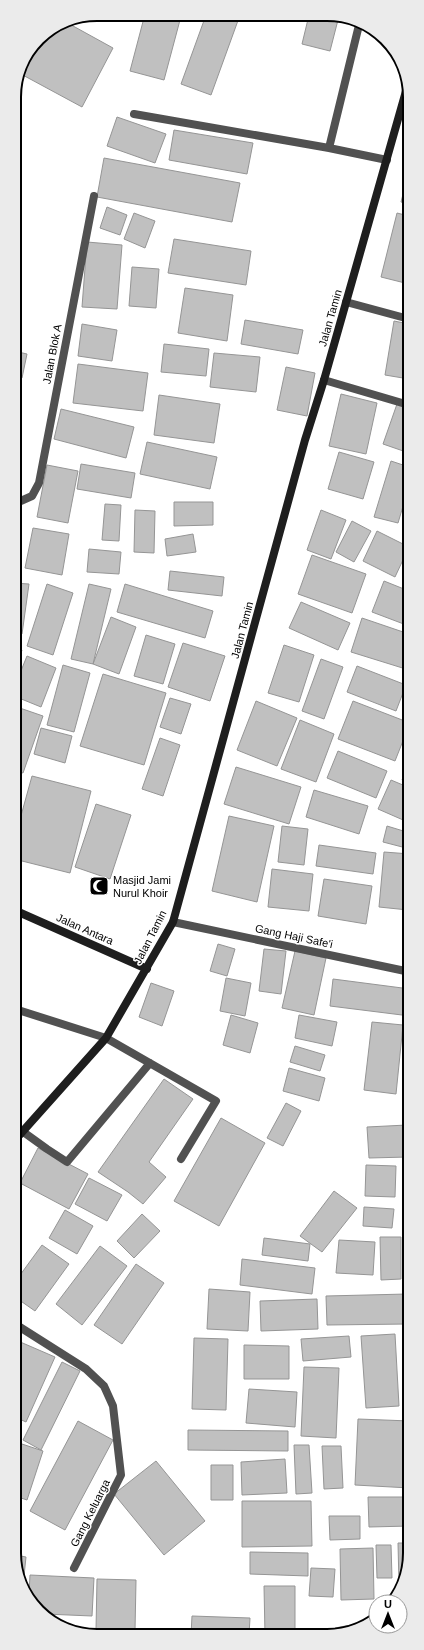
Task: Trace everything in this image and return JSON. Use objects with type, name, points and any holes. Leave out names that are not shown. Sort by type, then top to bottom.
[{"type":"main road","name":"Jalan Tamin","points":[[22,1131],[106,1038],[173,922],[305,440],[324,380],[403,102]]},
{"type":"main road","name":"Jalan Antara","points":[[21,913],[147,969]]},
{"type":"street","points":[[329,148],[358,28]]},
{"type":"street","points":[[134,114],[329,148],[387,160]]},
{"type":"street","name":"Jalan Blok A","points":[[21,501],[32,496],[39,483],[94,196]]},
{"type":"street","points":[[346,302],[403,317]]},
{"type":"street","points":[[324,380],[403,403]]},
{"type":"street","name":"Gang Haji Safe'i","points":[[173,922],[403,971]]},
{"type":"street","points":[[21,1011],[106,1038],[216,1101],[181,1159]]},
{"type":"street","points":[[22,1131],[68,1162],[150,1063]]},
{"type":"street","name":"Gang Keluarga","points":[[21,1328],[86,1369],[104,1386],[113,1406],[121,1475],[74,1568]]},
{"type":"building","points":[[143,21],[180,21],[164,80],[130,71]]},
{"type":"building","points":[[204,21],[238,21],[211,95],[181,84]]},
{"type":"building","points":[[308,21],[338,22],[330,51],[302,44]]},
{"type":"building","points":[[72,25],[113,48],[82,107],[25,76],[29,64],[40,47],[59,31]]},
{"type":"building","points":[[117,117],[166,134],[155,163],[107,146]]},
{"type":"building","points":[[174,130],[253,143],[247,174],[169,160]]},
{"type":"building","points":[[104,158],[240,183],[232,222],[97,197]]},
{"type":"building","points":[[107,207],[127,215],[120,235],[100,228]]},
{"type":"building","points":[[134,213],[155,221],[145,248],[124,239]]},
{"type":"building","points":[[397,213],[403,214],[403,282],[381,277]]},
{"type":"building","points":[[174,239],[251,251],[246,285],[168,273]]},
{"type":"building","points":[[87,242],[122,245],[117,309],[82,307]]},
{"type":"building","points":[[132,267],[159,269],[156,308],[129,306]]},
{"type":"building","points":[[185,288],[233,295],[227,341],[178,333]]},
{"type":"building","points":[[245,320],[303,330],[298,354],[241,344]]},
{"type":"building","points":[[394,321],[403,323],[403,378],[385,375]]},
{"type":"building","points":[[82,324],[117,330],[112,361],[78,356]]},
{"type":"building","points":[[164,344],[209,349],[206,376],[161,372]]},
{"type":"building","points":[[21,353],[27,354],[21,378]]},
{"type":"building","points":[[214,353],[260,357],[256,392],[210,387]]},
{"type":"building","points":[[78,364],[148,373],[143,411],[73,403]]},
{"type":"building","points":[[286,367],[315,373],[307,416],[277,410]]},
{"type":"building","points":[[341,394],[377,403],[366,454],[329,446]]},
{"type":"building","points":[[159,395],[220,404],[214,443],[154,435]]},
{"type":"building","points":[[397,404],[403,406],[403,451],[383,444]]},
{"type":"building","points":[[61,409],[134,427],[126,458],[54,439]]},
{"type":"building","points":[[147,442],[217,457],[210,489],[140,474]]},
{"type":"building","points":[[339,452],[374,462],[363,499],[328,489]]},
{"type":"building","points":[[391,461],[403,465],[403,506],[398,523],[374,517]]},
{"type":"building","points":[[81,464],[135,473],[131,498],[77,489]]},
{"type":"building","points":[[47,465],[78,471],[68,523],[37,517]]},
{"type":"building","points":[[174,502],[213,502],[213,525],[174,526]]},
{"type":"building","points":[[105,504],[121,505],[119,541],[102,540]]},
{"type":"building","points":[[135,510],[155,511],[154,553],[134,552]]},
{"type":"building","points":[[321,510],[346,520],[331,559],[307,550]]},
{"type":"building","points":[[352,521],[371,531],[354,562],[336,552]]},
{"type":"building","points":[[33,528],[69,534],[62,575],[25,568]]},
{"type":"building","points":[[377,531],[403,544],[403,560],[395,577],[363,561]]},
{"type":"building","points":[[193,534],[196,552],[167,556],[165,539]]},
{"type":"building","points":[[89,549],[121,552],[119,574],[87,572]]},
{"type":"building","points":[[312,555],[366,574],[352,613],[298,594]]},
{"type":"building","points":[[170,571],[224,577],[222,596],[168,590]]},
{"type":"building","points":[[384,581],[403,589],[403,624],[372,612]]},
{"type":"building","points":[[21,583],[29,584],[21,634]]},
{"type":"building","points":[[47,584],[73,593],[53,655],[27,646]]},
{"type":"building","points":[[89,584],[111,589],[93,664],[71,659]]},
{"type":"building","points":[[125,584],[213,611],[205,638],[117,612]]},
{"type":"building","points":[[301,602],[350,623],[338,650],[289,628]]},
{"type":"building","points":[[111,617],[136,627],[119,674],[93,664]]},
{"type":"building","points":[[362,618],[403,632],[403,668],[351,652]]},
{"type":"building","points":[[146,635],[175,644],[163,684],[134,676]]},
{"type":"building","points":[[183,643],[225,656],[210,701],[168,687]]},
{"type":"building","points":[[284,645],[314,655],[299,702],[268,693]]},
{"type":"building","points":[[27,656],[56,668],[41,707],[21,699],[21,671]]},
{"type":"building","points":[[321,659],[343,667],[324,719],[302,711]]},
{"type":"building","points":[[63,665],[90,673],[74,732],[47,725]]},
{"type":"building","points":[[357,666],[403,684],[403,693],[396,711],[347,692]]},
{"type":"building","points":[[103,674],[166,693],[144,765],[80,746]]},
{"type":"building","points":[[170,698],[191,704],[181,734],[160,727]]},
{"type":"building","points":[[256,701],[297,718],[277,766],[237,750]]},
{"type":"building","points":[[353,701],[403,720],[403,741],[395,761],[338,739]]},
{"type":"building","points":[[21,708],[43,716],[23,773],[21,772]]},
{"type":"building","points":[[300,720],[334,734],[316,782],[281,769]]},
{"type":"building","points":[[41,728],[72,736],[65,763],[34,754]]},
{"type":"building","points":[[160,738],[180,745],[163,796],[142,789]]},
{"type":"building","points":[[338,751],[387,771],[376,798],[327,778]]},
{"type":"building","points":[[236,767],[301,787],[289,824],[224,804]]},
{"type":"building","points":[[32,776],[91,791],[70,873],[21,861],[21,816]]},
{"type":"building","points":[[391,780],[403,785],[403,820],[378,809]]},
{"type":"building","points":[[314,790],[368,806],[359,834],[306,817]]},
{"type":"building","points":[[96,804],[131,815],[110,879],[75,867]]},
{"type":"building","points":[[229,816],[274,826],[257,902],[212,891]]},
{"type":"building","points":[[282,826],[308,829],[304,865],[278,862]]},
{"type":"building","points":[[387,826],[403,831],[403,847],[383,842]]},
{"type":"building","points":[[319,845],[376,853],[373,874],[316,866]]},
{"type":"building","points":[[384,852],[403,853],[403,909],[379,907]]},
{"type":"building","points":[[272,869],[313,874],[309,911],[268,907]]},
{"type":"building","points":[[324,879],[372,886],[366,924],[318,916]]},
{"type":"building","points":[[218,944],[235,949],[227,976],[210,971]]},
{"type":"building","points":[[264,949],[286,951],[281,994],[259,991]]},
{"type":"building","points":[[295,951],[326,958],[314,1015],[282,1008]]},
{"type":"building","points":[[226,978],[251,983],[245,1016],[220,1011]]},
{"type":"building","points":[[333,979],[403,988],[403,1015],[330,1006]]},
{"type":"building","points":[[151,983],[174,991],[162,1026],[139,1017]]},
{"type":"building","points":[[231,1015],[258,1023],[250,1053],[223,1045]]},
{"type":"building","points":[[299,1015],[337,1022],[332,1046],[295,1038]]},
{"type":"building","points":[[372,1022],[403,1025],[396,1094],[364,1090]]},
{"type":"building","points":[[295,1046],[325,1055],[320,1071],[290,1062]]},
{"type":"building","points":[[289,1068],[325,1078],[319,1101],[283,1091]]},
{"type":"building","points":[[164,1079],[193,1099],[149,1162],[166,1177],[143,1204],[98,1172]]},
{"type":"building","points":[[286,1103],[301,1111],[283,1146],[267,1138]]},
{"type":"building","points":[[221,1118],[265,1143],[219,1226],[174,1201]]},
{"type":"building","points":[[403,1125],[403,1157],[369,1158],[367,1127]]},
{"type":"building","points":[[38,1148],[88,1174],[69,1209],[21,1184]]},
{"type":"building","points":[[366,1165],[396,1166],[395,1197],[365,1196]]},
{"type":"building","points":[[89,1178],[122,1195],[107,1221],[75,1204]]},
{"type":"building","points":[[334,1191],[357,1208],[322,1252],[300,1236]]},
{"type":"building","points":[[364,1207],[394,1209],[392,1228],[363,1226]]},
{"type":"building","points":[[65,1210],[93,1226],[77,1254],[49,1238]]},
{"type":"building","points":[[142,1214],[160,1231],[134,1258],[117,1241]]},
{"type":"building","points":[[380,1237],[401,1237],[401,1279],[381,1280]]},
{"type":"building","points":[[264,1238],[310,1244],[308,1261],[262,1255]]},
{"type":"building","points":[[339,1240],[375,1242],[373,1275],[336,1273]]},
{"type":"building","points":[[42,1245],[69,1264],[35,1311],[21,1301],[21,1274]]},
{"type":"building","points":[[100,1246],[127,1266],[82,1325],[56,1304]]},
{"type":"building","points":[[242,1259],[315,1268],[312,1294],[240,1285]]},
{"type":"building","points":[[136,1264],[164,1283],[122,1344],[94,1325]]},
{"type":"building","points":[[209,1289],[250,1292],[248,1331],[207,1329]]},
{"type":"building","points":[[403,1294],[403,1324],[327,1325],[326,1296]]},
{"type":"building","points":[[317,1299],[318,1329],[261,1331],[260,1301]]},
{"type":"building","points":[[395,1334],[399,1406],[366,1408],[361,1336]]},
{"type":"building","points":[[349,1336],[351,1357],[303,1361],[301,1339]]},
{"type":"building","points":[[194,1338],[228,1339],[226,1410],[192,1409]]},
{"type":"building","points":[[21,1342],[55,1357],[26,1422],[21,1420]]},
{"type":"building","points":[[244,1345],[289,1346],[289,1379],[244,1379]]},
{"type":"building","points":[[62,1362],[80,1371],[41,1450],[23,1440]]},
{"type":"building","points":[[304,1367],[339,1368],[336,1438],[301,1436]]},
{"type":"building","points":[[249,1389],[297,1392],[295,1427],[246,1423]]},
{"type":"building","points":[[358,1419],[403,1421],[403,1488],[355,1485]]},
{"type":"building","points":[[78,1421],[113,1440],[65,1530],[30,1511]]},
{"type":"building","points":[[188,1430],[288,1431],[288,1451],[188,1450]]},
{"type":"building","points":[[22,1444],[43,1451],[27,1500],[21,1498]]},
{"type":"building","points":[[294,1445],[309,1445],[312,1493],[296,1494]]},
{"type":"building","points":[[322,1446],[341,1446],[343,1488],[324,1489]]},
{"type":"building","points":[[285,1459],[287,1493],[242,1495],[241,1462]]},
{"type":"building","points":[[156,1461],[205,1521],[164,1555],[114,1494]]},
{"type":"building","points":[[211,1465],[233,1465],[233,1500],[211,1500]]},
{"type":"building","points":[[368,1497],[403,1497],[403,1526],[369,1527]]},
{"type":"building","points":[[242,1501],[311,1501],[312,1546],[242,1547]]},
{"type":"building","points":[[329,1516],[360,1516],[360,1539],[330,1540]]},
{"type":"building","points":[[398,1543],[403,1543],[402,1568],[399,1577]]},
{"type":"building","points":[[376,1545],[391,1545],[392,1578],[377,1578]]},
{"type":"building","points":[[373,1548],[374,1594],[368,1594],[368,1599],[341,1600],[340,1549]]},
{"type":"building","points":[[250,1552],[308,1553],[308,1576],[250,1574]]},
{"type":"building","points":[[21,1556],[26,1557],[24,1574]]},
{"type":"building","points":[[311,1568],[335,1569],[333,1597],[309,1596]]},
{"type":"building","points":[[30,1575],[94,1578],[92,1616],[53,1614],[43,1607],[29,1587]]},
{"type":"building","points":[[97,1579],[136,1580],[135,1629],[96,1629]]},
{"type":"building","points":[[264,1586],[295,1586],[295,1629],[265,1629]]},
{"type":"building","points":[[192,1616],[250,1618],[249,1629],[191,1629]]},
{"type":"place","name":"Masjid Jami Nurul Khoir","points":[[99,886]]}]
